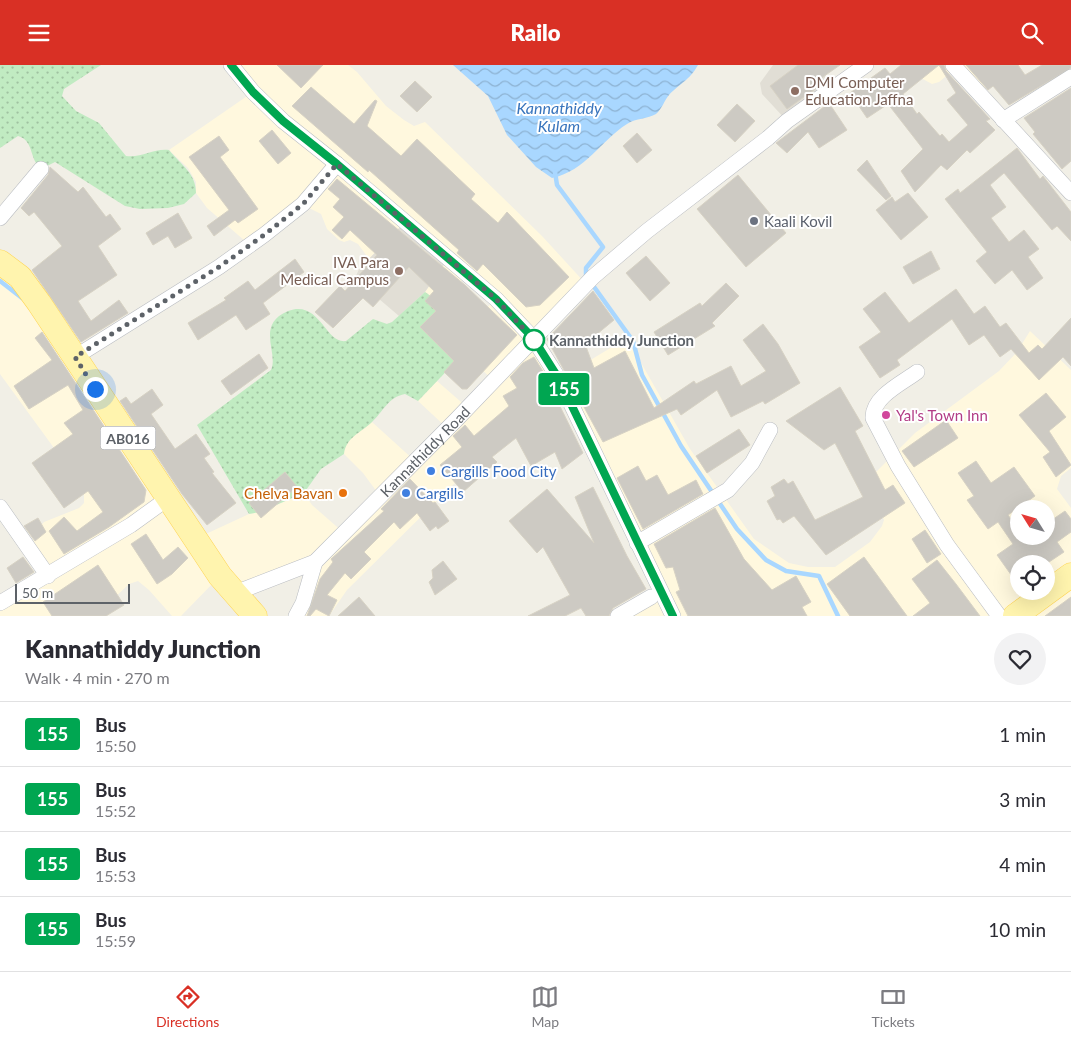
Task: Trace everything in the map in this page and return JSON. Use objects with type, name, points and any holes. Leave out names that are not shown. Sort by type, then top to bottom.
[{"type":"main road","name":"AB016","points":[[0,262],[20,277],[75,357],[163,502],[220,576],[255,616]]},
{"type":"main road","points":[[1015,616],[1071,575]]},
{"type":"street","points":[[231,65],[253,92],[283,121],[337,164],[496,299],[533,338],[559,379],[673,616]]},
{"type":"street","name":"Kannathiddy Road","points":[[315,562],[456,420],[593,277],[647,231],[787,121],[866,65]]},
{"type":"street","points":[[953,65],[1071,193]]},
{"type":"street","points":[[1003,120],[1071,77]]},
{"type":"street","points":[[75,357],[219,267],[264,235],[303,204],[337,164]]},
{"type":"street","points":[[0,218],[41,169]]},
{"type":"street","points":[[917,372],[877,402],[872,410],[872,418],[898,466],[947,545],[999,616]]},
{"type":"street","points":[[637,543],[728,490],[752,463],[770,430]]},
{"type":"street","points":[[0,603],[132,525],[163,502]]},
{"type":"street","points":[[0,507],[48,576]]},
{"type":"street","points":[[234,593],[315,562]]},
{"type":"street","points":[[296,616],[303,603],[315,562]]},
{"type":"street","points":[[618,616],[651,597]]},
{"type":"shaded area","points":[[231,65],[348,65],[357,72],[386,106],[404,120],[414,126],[425,122],[542,236],[586,284],[533,338],[559,379],[627,338],[690,449],[754,539],[789,563],[808,567],[835,567],[870,542],[882,526],[884,520],[873,498],[876,472],[915,433],[999,371],[1017,352],[1030,331],[1071,370],[1071,468],[1061,476],[1057,489],[1071,508],[1071,616],[618,616],[660,593],[559,380],[347,590],[329,616],[296,616],[315,563],[235,593],[220,576],[181,616],[172,616],[149,590],[138,581],[129,584],[108,604],[84,616],[0,616],[0,603],[54,572],[34,546],[33,534],[44,522],[79,508],[84,503],[84,493],[81,485],[0,374],[0,262],[195,539],[249,514],[260,512],[304,493],[312,505],[344,533],[380,496],[363,473],[344,454],[344,448],[353,435],[372,422],[415,461],[447,428],[418,401],[437,381],[468,408],[493,380],[467,356],[471,326],[495,299],[466,275],[442,304],[425,292],[448,259],[405,222],[369,259],[358,244],[350,240],[344,242],[339,240],[327,229],[321,214],[307,207],[245,241],[207,208],[196,193],[196,182],[188,168],[169,150],[253,92]]},
{"type":"shaded area","name":"DMI Computer Education Jaffna","points":[[773,65],[818,65],[833,88],[787,121],[762,94],[760,83]]},
{"type":"shaded area","points":[[908,65],[1021,65],[978,92],[956,68],[939,82],[932,84],[921,78]]},
{"type":"shaded area","name":"IVA Para Medical Campus","points":[[405,222],[448,259],[425,292],[399,316],[358,281],[356,276],[359,269]]},
{"type":"green space","points":[[0,65],[101,65],[64,89],[62,96],[76,111],[99,123],[126,156],[137,156],[158,150],[169,150],[191,175],[196,193],[184,204],[168,208],[140,209],[125,206],[55,162],[41,169],[37,165],[27,141],[23,138],[18,136],[0,148]]},
{"type":"green space","points":[[425,292],[442,304],[461,356],[418,401],[405,394],[394,398],[372,422],[351,439],[345,448],[344,454],[321,469],[304,493],[260,512],[249,514],[197,425],[271,370],[273,363],[270,331],[278,317],[288,311],[299,309],[308,311],[333,336],[339,340],[346,341],[373,319],[387,324],[392,322]]},
{"type":"water","name":"Kannathiddy Kulam","points":[[453,65],[698,65],[688,78],[669,95],[656,114],[627,124],[584,162],[564,174],[552,178],[536,167],[507,135],[488,96]]},
{"type":"building","points":[[277,65],[323,65],[301,88]]},
{"type":"building","points":[[798,65],[840,65],[820,79],[823,83],[787,109],[770,86]]},
{"type":"building","points":[[901,65],[939,65],[944,65],[946,71],[990,119],[986,121],[995,130],[970,153],[967,150],[947,170],[941,165],[915,192],[901,171],[923,149],[888,104],[867,118],[850,93],[885,68],[890,74]],"holes":[[[939,65],[956,93],[947,100],[968,125],[949,142],[942,134],[940,136],[919,112],[917,114],[903,94]]]},
{"type":"building","points":[[966,65],[1018,65],[1025,75],[1042,65],[1071,65],[1071,68],[1009,105],[993,86],[988,90]]},
{"type":"building","points":[[415,81],[432,97],[417,112],[400,96]]},
{"type":"building","points":[[311,87],[354,124],[375,100],[377,101],[367,126],[401,156],[417,139],[475,194],[471,199],[498,223],[507,212],[569,277],[540,305],[526,307],[483,264],[477,271],[457,253],[459,250],[369,170],[368,172],[292,106]]},
{"type":"building","points":[[1071,88],[1071,161],[1062,169],[1033,134],[1035,132],[1024,118]]},
{"type":"building","points":[[829,103],[847,130],[819,148],[808,132],[787,153],[776,143]]},
{"type":"building","points":[[737,104],[755,121],[735,142],[717,125]]},
{"type":"building","points":[[272,130],[291,153],[278,164],[259,141]]},
{"type":"building","points":[[637,133],[652,150],[637,163],[623,146]]},
{"type":"building","points":[[219,136],[229,150],[220,157],[258,209],[238,223],[235,220],[214,236],[207,226],[229,210],[189,157]]},
{"type":"building","points":[[1017,148],[1040,179],[1043,176],[1071,212],[1071,241],[1057,226],[1052,230],[1004,173],[990,185],[1006,207],[991,218],[1009,242],[1024,230],[1039,249],[1028,257],[1043,278],[1027,290],[1012,270],[995,284],[976,261],[987,252],[945,199],[958,189],[960,193]]},
{"type":"building","points":[[867,160],[891,196],[886,200],[857,170]]},
{"type":"building","points":[[50,167],[78,192],[83,187],[106,217],[110,214],[121,229],[98,246],[117,275],[78,301],[91,321],[119,300],[128,313],[81,342],[32,270],[62,246],[34,212],[29,216],[21,208],[48,175]]},
{"type":"building","points":[[738,175],[786,233],[746,267],[697,209]]},
{"type":"building","points":[[337,179],[465,285],[517,335],[467,389],[462,389],[444,372],[454,361],[420,327],[436,311],[425,301],[434,291],[409,267],[373,307],[363,298],[333,328],[315,312],[340,286],[345,291],[377,255],[350,230],[342,239],[332,230],[344,217],[333,207],[340,199],[328,189]]},
{"type":"building","points":[[908,193],[928,217],[901,240],[876,210],[892,197],[895,202]]},
{"type":"building","points":[[178,213],[192,238],[175,248],[168,236],[153,245],[146,233]]},
{"type":"building","points":[[931,251],[940,269],[913,284],[903,267]]},
{"type":"building","points":[[646,256],[670,283],[650,301],[626,273]]},
{"type":"building","points":[[295,259],[304,272],[263,303],[270,314],[246,330],[236,315],[198,340],[188,323],[226,300],[224,298],[248,281],[255,290]]},
{"type":"building","points":[[726,283],[739,296],[712,323],[715,326],[668,355],[654,332],[700,303],[702,306]]},
{"type":"building","points":[[956,289],[974,314],[985,306],[1000,327],[1006,323],[1029,353],[1038,345],[1042,349],[1071,318],[1071,366],[1063,357],[1039,380],[1011,349],[1000,357],[984,335],[969,345],[952,319],[897,360],[900,365],[880,378],[859,347],[881,332],[863,309],[885,292],[909,323]]},
{"type":"building","points":[[593,291],[614,320],[585,344],[594,368],[625,351],[654,408],[694,381],[696,384],[731,366],[741,386],[766,371],[743,340],[763,324],[778,344],[800,383],[765,404],[763,401],[731,417],[717,390],[681,415],[677,409],[603,442],[547,339]]},
{"type":"building","points":[[42,332],[146,490],[144,502],[109,527],[64,554],[49,531],[64,517],[77,531],[103,512],[88,491],[64,508],[32,463],[73,434],[64,423],[83,410],[68,385],[29,409],[14,386],[52,360],[35,338]]},
{"type":"building","points":[[259,354],[268,368],[231,395],[221,381]]},
{"type":"building","points":[[534,357],[549,381],[583,453],[562,469],[555,452],[531,466],[516,438],[492,457],[497,462],[463,492],[440,465],[462,447],[453,436],[465,425],[474,436],[509,406],[503,396],[517,388],[510,377],[523,363]]},
{"type":"building","points":[[840,387],[863,426],[855,431],[885,490],[893,485],[905,503],[826,555],[794,516],[783,523],[780,519],[777,520],[767,501],[775,496],[771,487],[784,479],[788,484],[793,481],[815,520],[863,497],[835,443],[824,450],[786,421]]},
{"type":"building","points":[[152,389],[163,405],[151,414],[175,449],[196,434],[210,454],[204,458],[214,472],[212,473],[236,503],[207,525],[182,494],[120,401],[126,397],[131,404]]},
{"type":"building","points":[[1046,393],[1066,417],[1049,431],[1071,465],[1056,477],[1043,457],[1050,452],[1019,415]]},
{"type":"building","points":[[946,420],[958,438],[914,467],[902,451]]},
{"type":"building","points":[[739,429],[750,445],[707,473],[696,456]]},
{"type":"building","points":[[976,461],[991,483],[1014,467],[1035,496],[1029,500],[1010,500],[1010,514],[1008,515],[1010,518],[1010,540],[998,522],[988,529],[967,500],[974,496],[958,473]]},
{"type":"building","points":[[638,466],[646,481],[657,475],[668,495],[696,480],[703,494],[643,529],[617,478]]},
{"type":"building","points":[[285,472],[297,487],[261,518],[249,503]]},
{"type":"building","points":[[410,479],[433,503],[435,502],[449,521],[438,529],[436,526],[430,531],[417,513],[400,529],[394,522],[364,552],[371,559],[351,579],[345,573],[327,595],[337,600],[329,616],[316,609],[310,616],[307,616],[320,579],[333,562],[331,559],[384,511],[381,509]]},
{"type":"building","points":[[593,487],[627,556],[646,589],[613,608],[609,616],[586,616],[581,608],[565,616],[528,616],[570,595],[543,547],[537,553],[509,521],[547,489],[594,543],[575,497]]},
{"type":"building","points":[[715,508],[744,559],[772,590],[796,576],[811,602],[802,607],[807,616],[688,616],[676,592],[680,590],[673,567],[666,568],[654,544]]},
{"type":"building","points":[[1065,511],[1071,519],[1071,532],[1057,542],[1064,552],[1055,558],[1055,555],[1010,555],[1010,573],[997,555],[1012,545],[1055,545],[1055,518]]},
{"type":"building","points":[[38,518],[46,532],[35,541],[24,526]]},
{"type":"building","points":[[925,530],[941,554],[927,563],[912,539]]},
{"type":"building","points":[[146,534],[163,560],[178,547],[188,558],[172,574],[157,584],[131,544]]},
{"type":"building","points":[[23,557],[34,572],[16,583],[7,568]]},
{"type":"building","points":[[864,557],[907,616],[850,616],[827,584]]},
{"type":"building","points":[[937,560],[980,616],[913,616],[930,603],[912,579]]},
{"type":"building","points":[[443,561],[457,579],[435,595],[429,582],[433,578],[432,570]]},
{"type":"building","points":[[98,565],[124,605],[106,616],[52,616],[43,602]]},
{"type":"building","points":[[359,597],[375,616],[338,616]]},
{"type":"building","points":[[1071,597],[1071,616],[1045,616]]},
{"type":"waterway","points":[[555,172],[557,185],[603,247],[586,268],[586,276]]},
{"type":"waterway","points":[[0,281],[22,298]]},
{"type":"waterway","points":[[592,284],[633,341],[642,375],[681,446],[737,529],[766,560],[786,571],[819,576],[838,616]]},
{"type":"bus line","name":"155","points":[[231,65],[243,82],[283,121],[337,164],[496,299],[533,338],[559,379],[673,616]]},
{"type":"place","name":"DMI Computer Education Jaffna","points":[[795,91]]},
{"type":"place","name":"Kaali Kovil","points":[[754,221]]},
{"type":"place","name":"IVA Para Medical Campus","points":[[399,271]]},
{"type":"place","name":"Kannathiddy Junction","points":[[534,340]]},
{"type":"place","name":"Yal's Town Inn","points":[[886,415]]},
{"type":"place","name":"Cargills Food City","points":[[431,471]]},
{"type":"place","name":"Chelva Bavan","points":[[343,493]]},
{"type":"place","name":"Cargills","points":[[406,493]]},
{"type":"route","points":[[95,389],[75,357],[219,267],[247,245],[264,235],[303,204],[337,164],[496,299],[534,340]]}]
